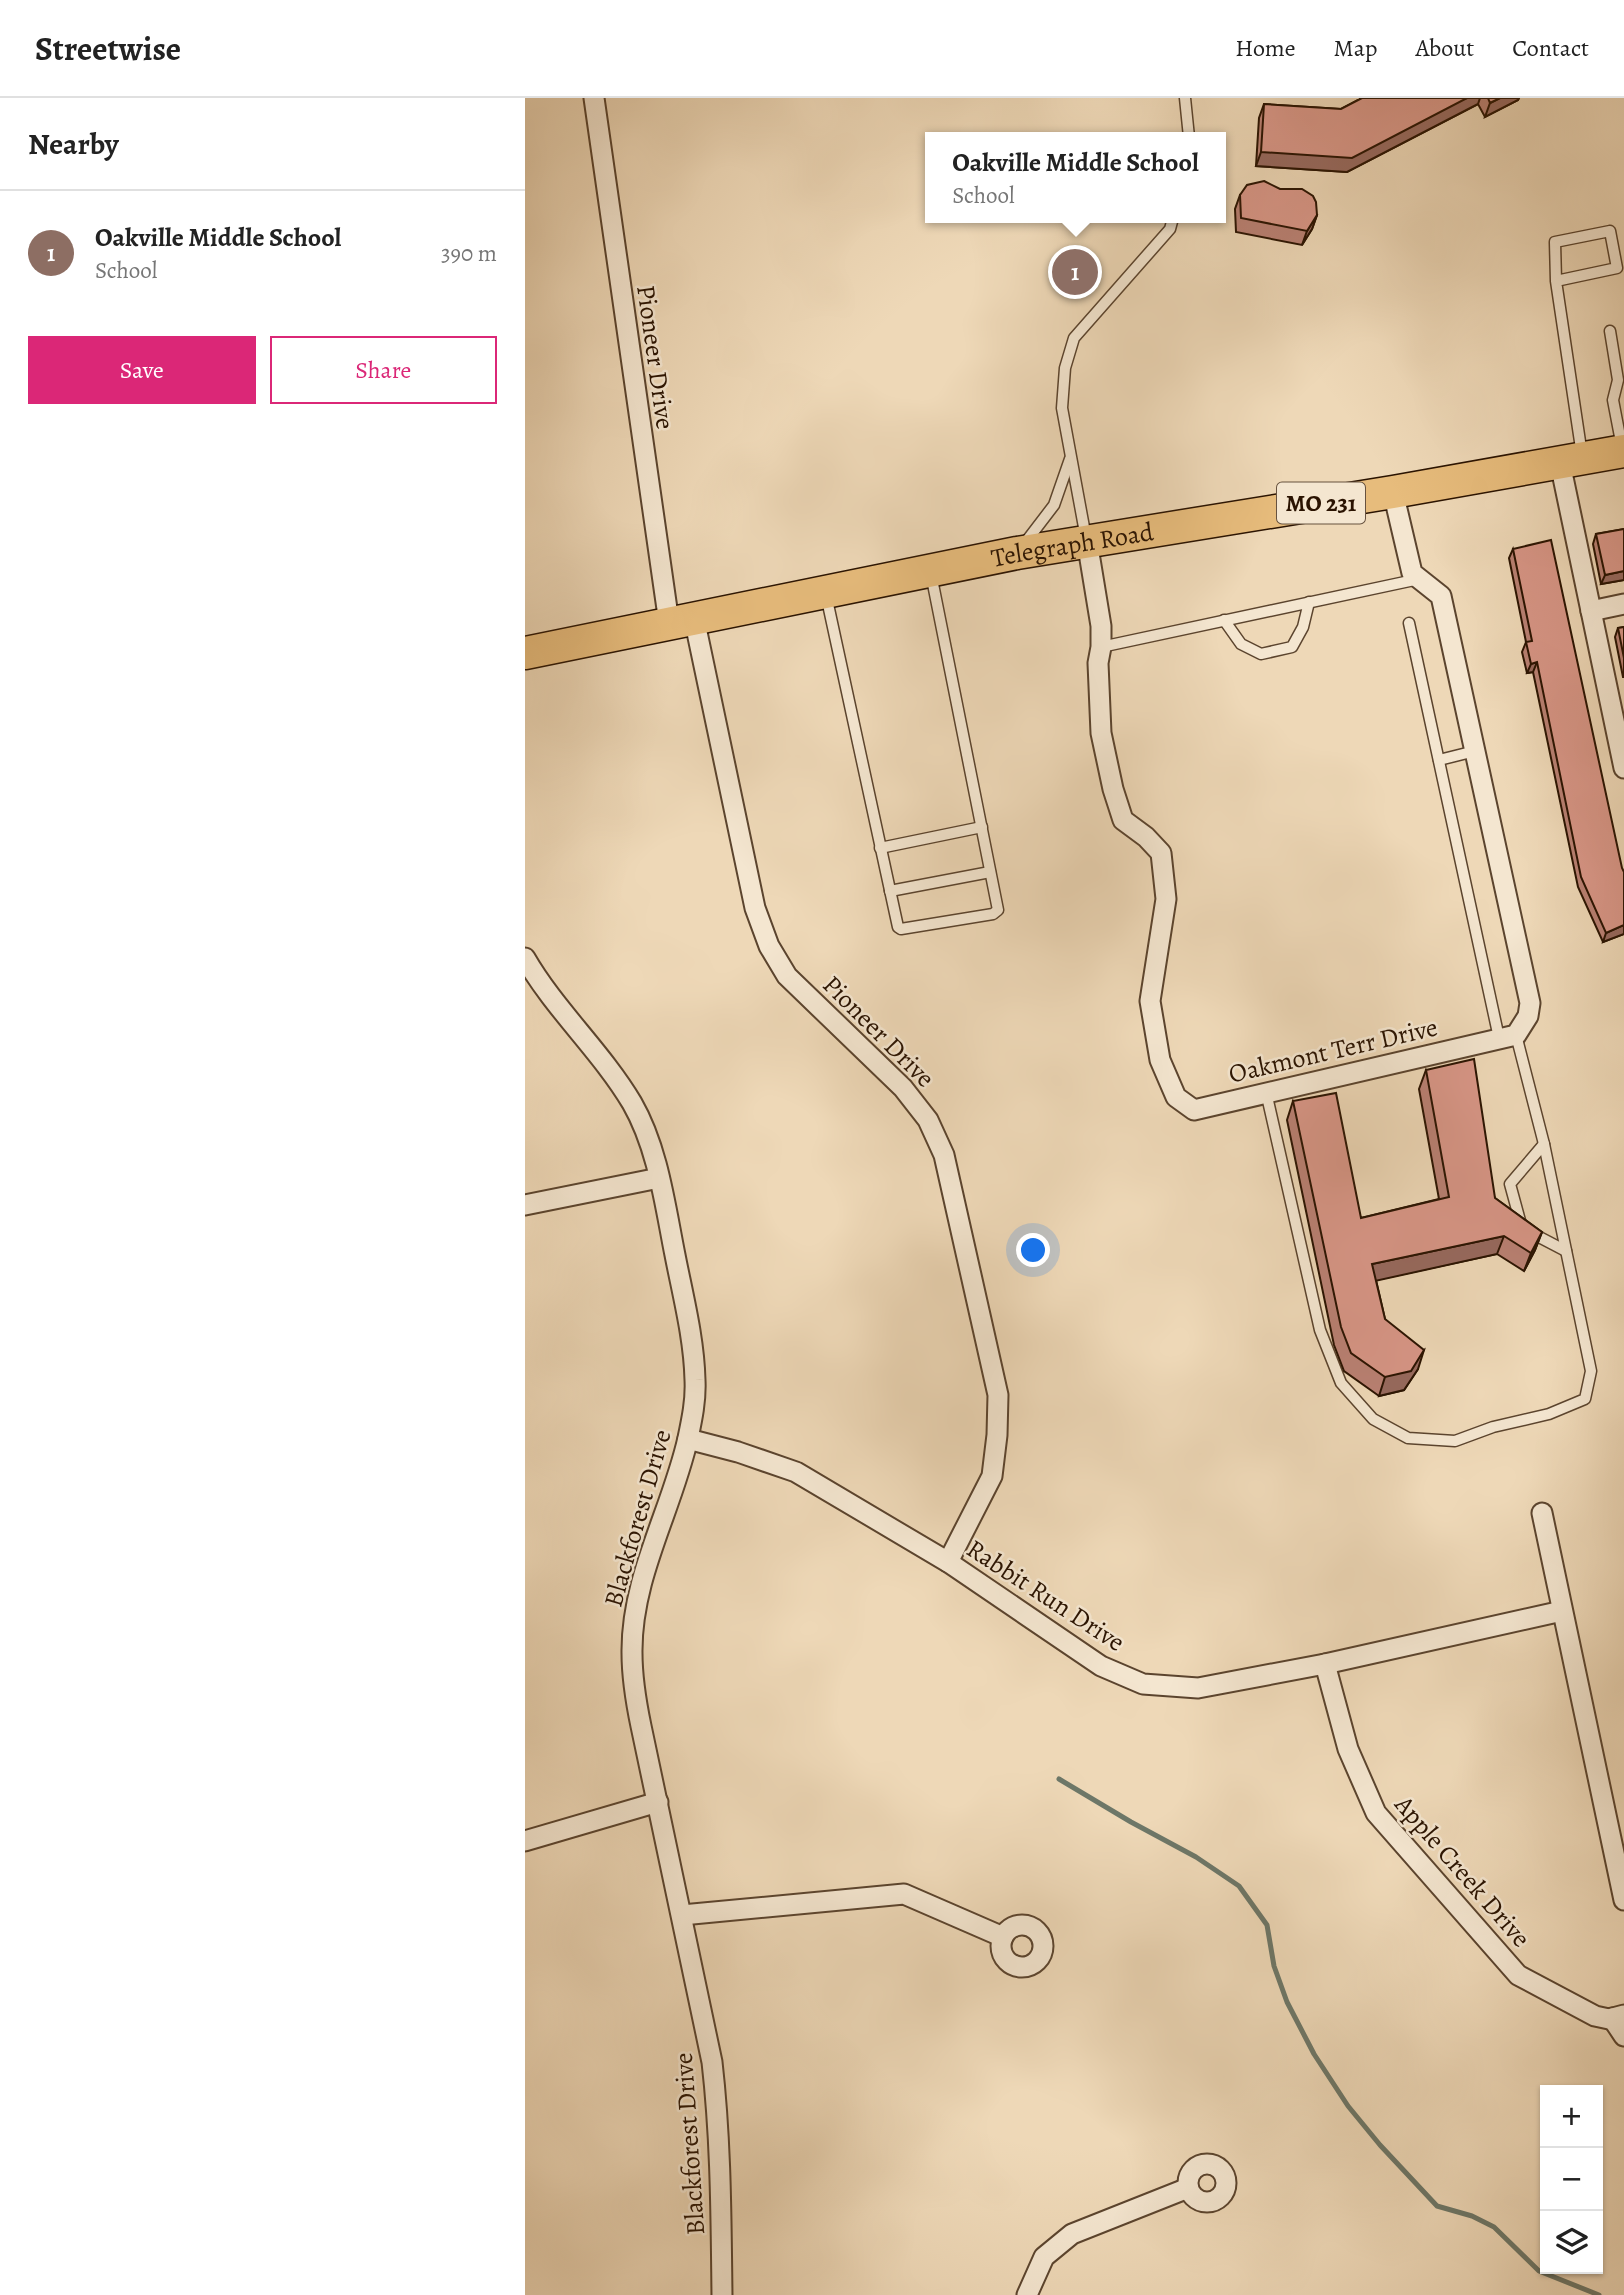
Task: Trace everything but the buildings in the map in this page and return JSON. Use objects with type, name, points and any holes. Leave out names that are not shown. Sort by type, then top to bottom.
[{"type":"main road","name":"Telegraph Road","points":[[525,653],[930,570],[1087,541],[1393,492],[1623,451]]},
{"type":"street","name":"Pioneer Drive","points":[[594,98],[681,621],[755,908],[769,946],[787,976],[903,1088],[927,1120],[944,1155],[998,1395],[992,1476],[948,1562]]},
{"type":"street","points":[[1571,461],[1591,611],[1624,768]]},
{"type":"street","points":[[1393,492],[1412,573],[1441,596],[1530,1003],[1528,1016],[1507,1037]]},
{"type":"street","name":"Oakmont Terr Drive","points":[[1087,541],[1101,626],[1098,663],[1101,733],[1113,789],[1123,820],[1146,837],[1161,853],[1166,899],[1150,1001],[1160,1060],[1176,1097],[1194,1110],[1507,1037]]},
{"type":"street","points":[[1591,611],[1624,604]]},
{"type":"street","name":"Blackforest Drive","points":[[525,958],[540,984],[611,1070],[634,1106],[660,1178],[693,1349],[694,1410],[688,1439],[643,1582],[635,1619],[633,1685],[708,2037],[717,2103],[721,2173],[722,2295]]},
{"type":"street","points":[[525,1205],[660,1178]]},
{"type":"street","name":"Rabbit Run Drive","points":[[688,1439],[738,1452],[796,1472],[948,1562],[1101,1666],[1143,1684],[1198,1688],[1325,1664],[1562,1611]]},
{"type":"street","points":[[1542,1513],[1624,1900]]},
{"type":"street","name":"Apple Creek Drive","points":[[1325,1664],[1348,1749],[1376,1813],[1518,1975],[1595,2015],[1615,2018],[1624,2036]]},
{"type":"street","points":[[525,1841],[658,1802]]},
{"type":"street","points":[[682,1915],[904,1894],[1003,1937]]},
{"type":"street","points":[[1027,2295],[1044,2257],[1072,2234],[1188,2189]]},
{"type":"lane","points":[[1185,98],[1188,132]]},
{"type":"lane","points":[[1087,541],[1062,408],[1065,368],[1074,338],[1170,229],[1172,223]]},
{"type":"lane","points":[[1556,281],[1618,268],[1610,231],[1555,242],[1556,281],[1571,461]]},
{"type":"lane","points":[[1609,331],[1618,380],[1623,451]]},
{"type":"lane","points":[[1017,554],[1054,505],[1071,455]]},
{"type":"lane","points":[[826,591],[897,925],[901,929],[993,914],[998,910],[930,570]]},
{"type":"lane","points":[[1101,647],[1419,579]]},
{"type":"lane","points":[[1224,620],[1241,644],[1261,654],[1292,647],[1303,627],[1308,602]]},
{"type":"lane","points":[[1266,1092],[1324,1341],[1341,1383],[1373,1419],[1408,1438],[1455,1441],[1493,1427],[1549,1414],[1584,1399],[1591,1371],[1543,1144],[1507,1037],[1439,760],[1409,623]]},
{"type":"lane","points":[[1439,760],[1475,751]]},
{"type":"lane","points":[[880,848],[982,827]]},
{"type":"lane","points":[[890,891],[990,872]]},
{"type":"lane","points":[[1543,1144],[1510,1184],[1522,1228],[1566,1251]]},
{"type":"waterway","points":[[1059,1779],[1196,1857],[1239,1886],[1267,1925],[1274,1966],[1287,2002],[1314,2054],[1348,2106],[1437,2206],[1472,2216],[1494,2227],[1539,2271],[1599,2295]]},
{"type":"place","name":"Oakville Middle School","points":[[1075,272]]}]
